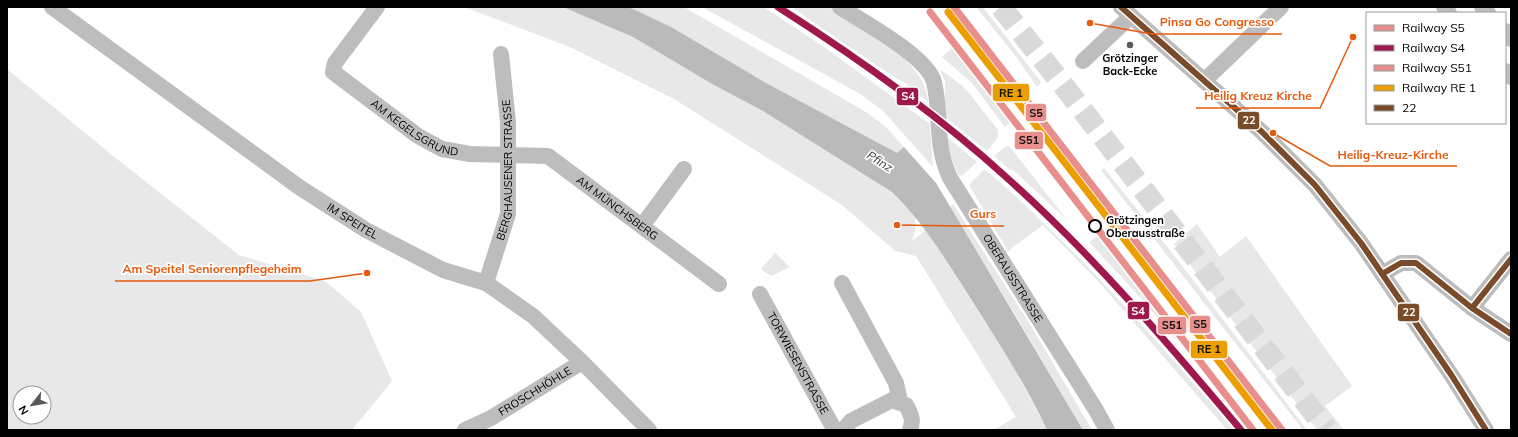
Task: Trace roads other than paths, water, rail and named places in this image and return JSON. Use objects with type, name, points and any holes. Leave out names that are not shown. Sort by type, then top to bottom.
[{"type":"street","name":"IM SPEITEL","points":[[52,7],[299,187],[366,230],[443,270],[486,283],[533,316],[582,362],[649,430]]},
{"type":"street","name":"AM KEGELSGRUND","points":[[377,7],[335,63],[333,72],[418,136],[442,150],[470,154],[508,154]]},
{"type":"street","name":"OBERAUSSTRASSE","points":[[840,7],[914,56],[928,71],[934,82],[940,149],[950,178],[1092,403],[1107,430]]},
{"type":"street","points":[[1204,81],[1281,7]]},
{"type":"street","points":[[1083,61],[1126,11],[1273,142],[1315,185],[1361,243],[1452,376],[1486,430]]},
{"type":"street","name":"BERGHAUSENER STRASSE","points":[[486,283],[508,214],[508,122],[501,54]]},
{"type":"street","name":"AM MÜNCHSBERG","points":[[508,154],[548,156],[719,284]]},
{"type":"street","points":[[642,226],[684,169]]},
{"type":"street","points":[[1472,308],[1511,259]]},
{"type":"street","points":[[1382,274],[1401,263],[1416,263],[1472,308],[1511,334]]},
{"type":"street","points":[[842,283],[896,383],[900,401]]},
{"type":"street","name":"TORWIESENSTRASSE","points":[[760,294],[833,427],[837,430]]},
{"type":"street","name":"FROSCHHÖHLE","points":[[465,430],[490,418],[582,362]]},
{"type":"street","points":[[843,430],[851,421],[892,400],[900,401],[906,405],[912,415],[913,428]]},
{"type":"water","name":"Pfinz","points":[[563,7],[627,7],[633,9],[671,27],[768,84],[897,153],[904,147],[936,183],[1083,430],[1047,430],[1010,362],[951,268],[934,242],[914,216],[892,192],[763,111],[712,84],[633,37]]},
{"type":"tunnel","points":[[1001,7],[1067,90],[1327,430]]},
{"type":"rail line","name":"S4","points":[[778,7],[838,46],[896,87],[979,153],[1038,206],[1128,299],[1241,430]]},
{"type":"rail line","name":"S5","points":[[954,7],[1282,430]]},
{"type":"rail line","name":"S51","points":[[930,12],[1253,430]]},
{"type":"place","name":"Pinsa Go Congresso","points":[[1090,23]]},
{"type":"place","name":"Heilig Kreuz Kirche","points":[[1353,37]]},
{"type":"place","name":"Grötzinger Back-Ecke","points":[[1130,45]]},
{"type":"place","name":"Heilig-Kreuz-Kirche","points":[[1273,133]]},
{"type":"place","name":"Gurs","points":[[897,225]]},
{"type":"place","name":"Grötzingen Oberausstraße","points":[[1095,226]]},
{"type":"place","name":"Am Speitel Seniorenpflegeheim","points":[[367,273]]}]
